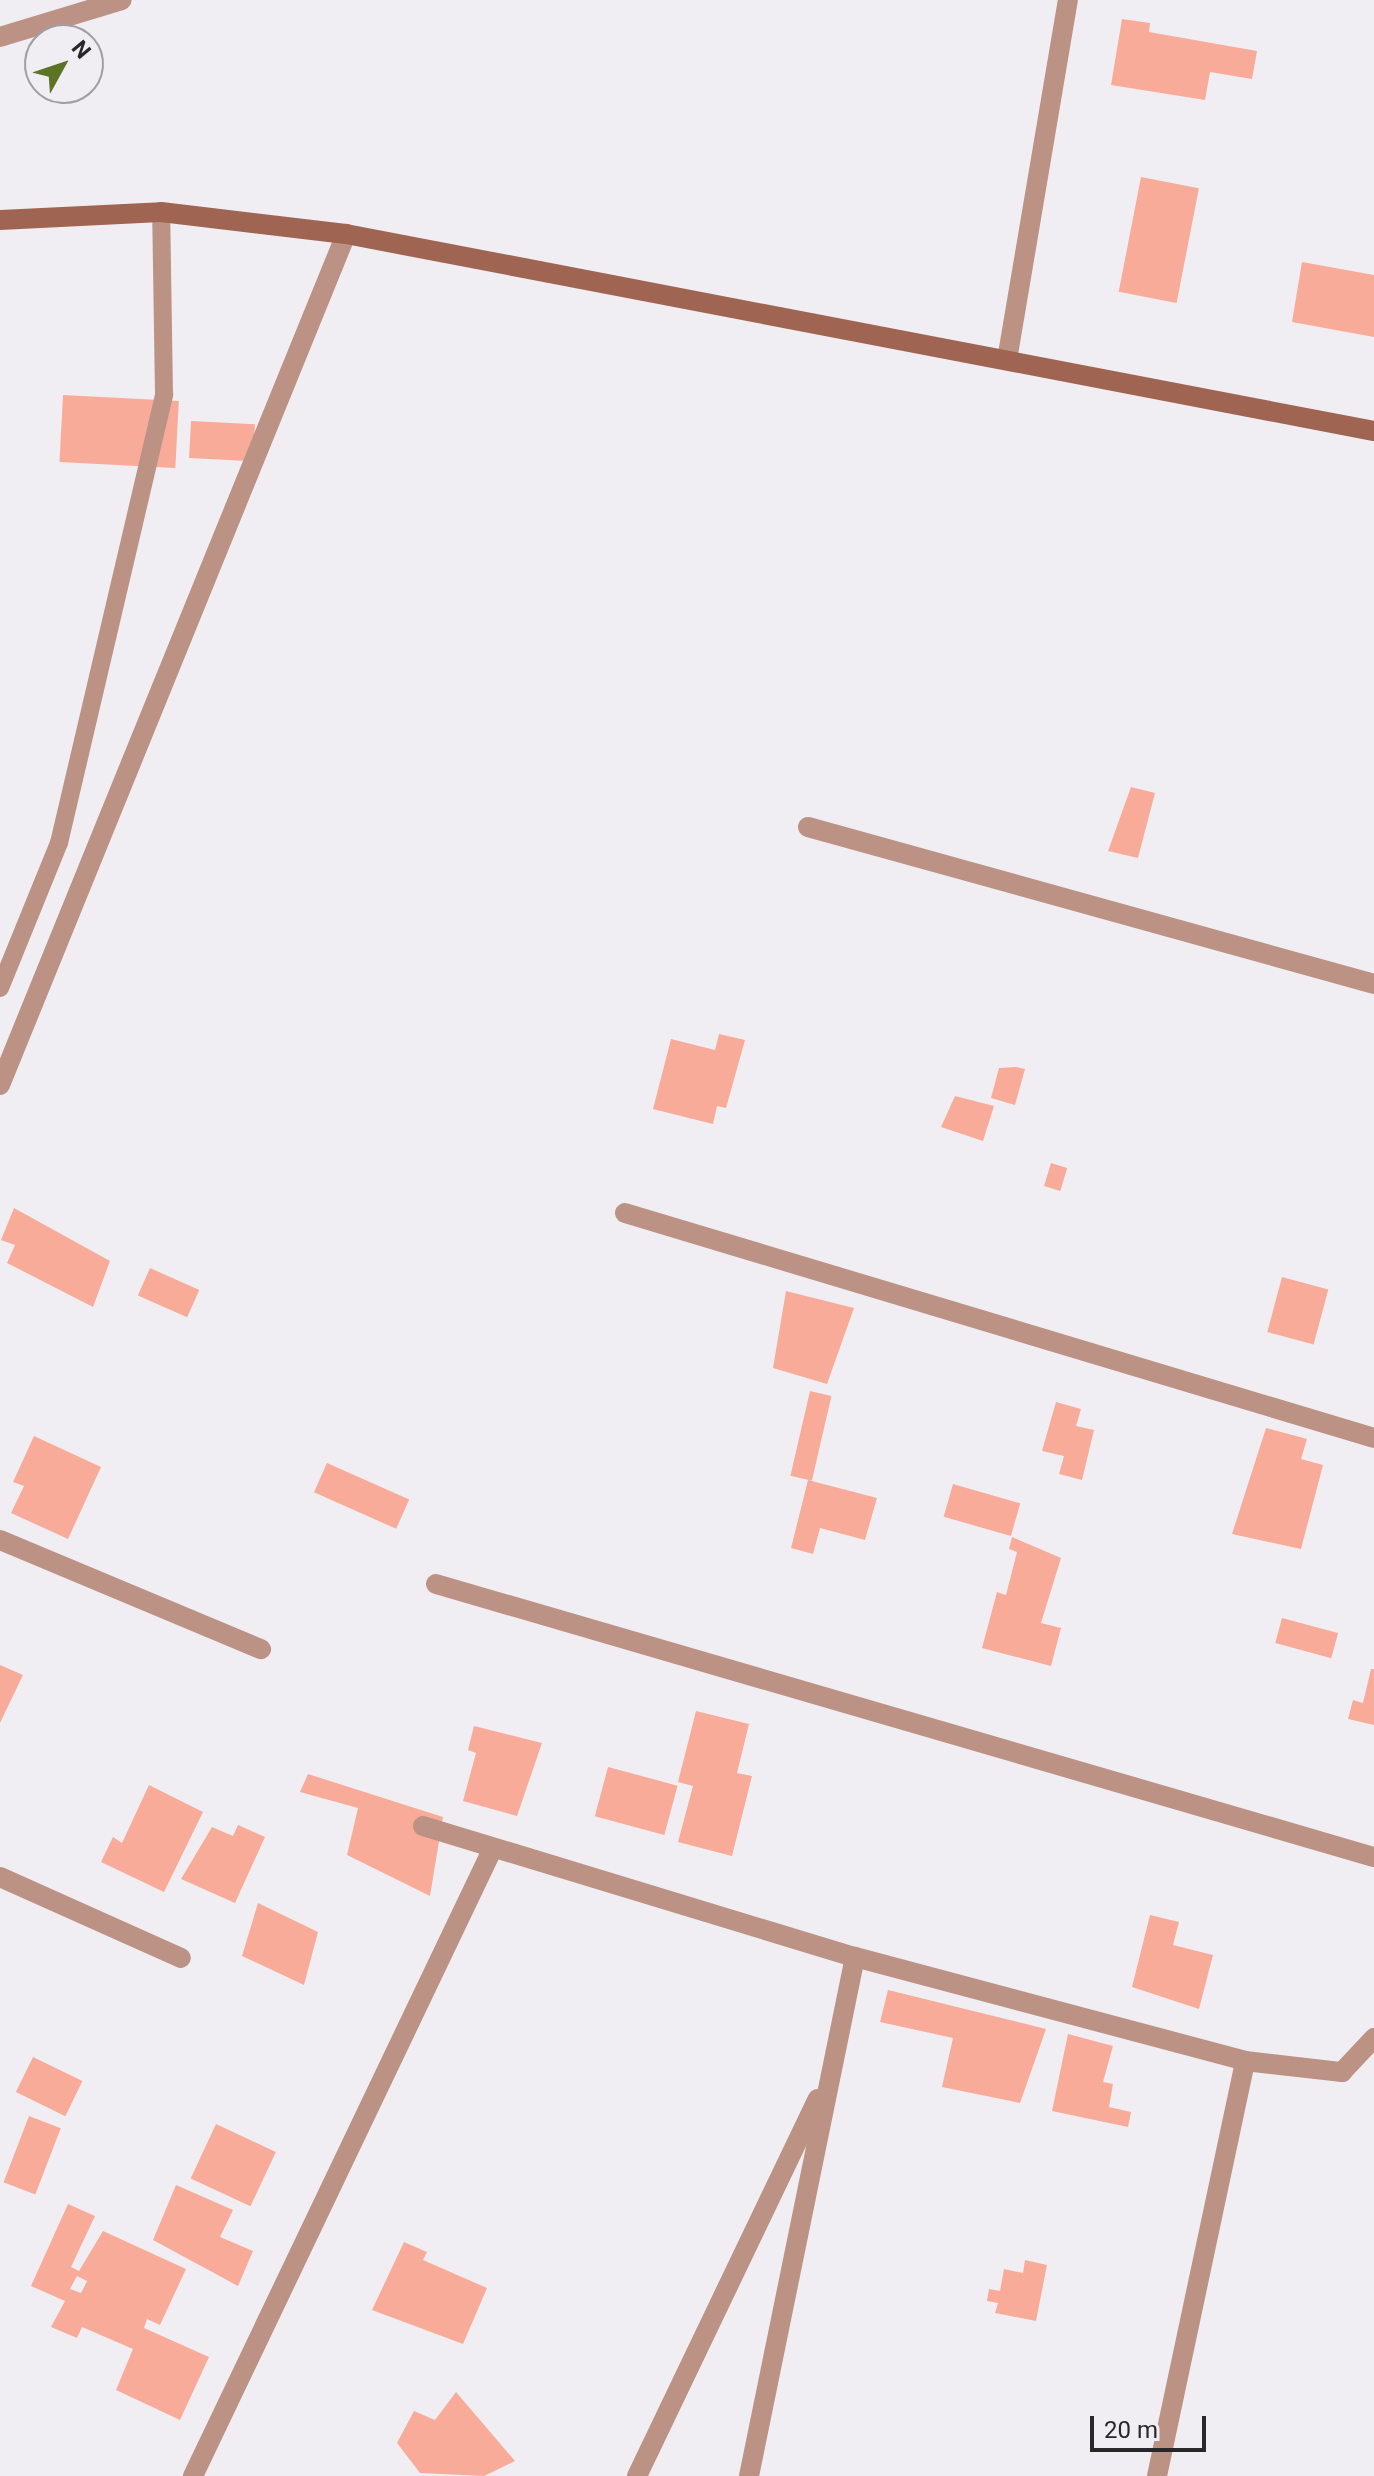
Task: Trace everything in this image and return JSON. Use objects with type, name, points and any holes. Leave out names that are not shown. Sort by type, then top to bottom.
[{"type":"main road","points":[[0,220],[161,212],[346,234],[1374,431]]},
{"type":"street","points":[[0,37],[122,0]]},
{"type":"street","points":[[1007,360],[1068,0]]},
{"type":"street","points":[[0,1085],[346,234]]},
{"type":"street","points":[[808,827],[1374,984]]},
{"type":"street","points":[[625,1213],[1374,1438]]},
{"type":"street","points":[[0,1540],[261,1649]]},
{"type":"street","points":[[436,1584],[1374,1857]]},
{"type":"street","points":[[423,1826],[855,1957],[1245,2061],[1342,2072],[1374,2038]]},
{"type":"street","points":[[193,2476],[493,1848]]},
{"type":"street","points":[[0,1877],[181,1958]]},
{"type":"street","points":[[749,2476],[855,1957]]},
{"type":"street","points":[[1157,2476],[1245,2061]]},
{"type":"street","points":[[637,2476],[832,2070]]},
{"type":"lane","points":[[0,988],[59,843],[164,394],[161,212]]},
{"type":"building","points":[[1122,19],[1150,23],[1149,32],[1257,51],[1252,79],[1210,72],[1205,100],[1111,85]]},
{"type":"building","points":[[1141,177],[1199,188],[1177,303],[1119,292]]},
{"type":"building","points":[[1302,262],[1374,275],[1374,337],[1292,322]]},
{"type":"building","points":[[63,395],[179,401],[175,468],[59,462]]},
{"type":"building","points":[[191,421],[255,424],[253,461],[189,458]]},
{"type":"building","points":[[1131,787],[1155,793],[1138,858],[1108,851]]},
{"type":"building","points":[[719,1034],[745,1040],[726,1108],[717,1106],[713,1124],[653,1109],[671,1039],[715,1050]]},
{"type":"building","points":[[999,1068],[1025,1069],[1015,1105],[991,1098]]},
{"type":"building","points":[[955,1096],[994,1106],[983,1141],[941,1127]]},
{"type":"building","points":[[1051,1163],[1067,1168],[1060,1191],[1044,1186]]},
{"type":"building","points":[[14,1208],[110,1261],[93,1307],[7,1263],[15,1245],[1,1240]]},
{"type":"building","points":[[150,1268],[199,1290],[187,1317],[138,1295]]},
{"type":"building","points":[[1282,1277],[1328,1289],[1314,1344],[1267,1332]]},
{"type":"building","points":[[786,1291],[854,1308],[827,1384],[773,1368]]},
{"type":"building","points":[[810,1391],[831,1396],[812,1481],[790,1476]]},
{"type":"building","points":[[1056,1402],[1081,1409],[1076,1426],[1094,1430],[1082,1480],[1059,1474],[1064,1456],[1042,1451]]},
{"type":"building","points":[[1266,1428],[1307,1439],[1301,1459],[1323,1465],[1301,1549],[1232,1534]]},
{"type":"building","points":[[34,1436],[101,1467],[68,1539],[11,1513],[24,1486],[13,1482]]},
{"type":"building","points":[[327,1463],[409,1500],[396,1529],[314,1492]]},
{"type":"building","points":[[808,1480],[877,1498],[865,1540],[820,1528],[813,1554],[791,1548]]},
{"type":"building","points":[[953,1484],[1020,1503],[1011,1536],[944,1517]]},
{"type":"building","points":[[1012,1537],[1061,1558],[1041,1623],[1061,1628],[1051,1666],[982,1648],[997,1592],[1006,1595],[1017,1552],[1009,1549]]},
{"type":"building","points":[[1282,1618],[1338,1633],[1331,1658],[1275,1643]]},
{"type":"building","points":[[0,1665],[23,1675],[0,1723]]},
{"type":"building","points":[[1371,1669],[1374,1669],[1374,1725],[1348,1719],[1353,1700],[1363,1703]]},
{"type":"building","points":[[696,1711],[749,1724],[737,1773],[752,1776],[732,1856],[678,1842],[693,1786],[678,1782]]},
{"type":"building","points":[[474,1726],[542,1743],[517,1816],[463,1801],[476,1753],[468,1750]]},
{"type":"building","points":[[608,1767],[678,1786],[664,1835],[595,1816]]},
{"type":"building","points":[[308,1774],[443,1817],[430,1896],[347,1855],[358,1808],[300,1792]]},
{"type":"building","points":[[149,1785],[203,1812],[164,1892],[101,1862],[113,1837],[122,1843]]},
{"type":"building","points":[[238,1825],[265,1837],[235,1903],[181,1879],[212,1827],[233,1836]]},
{"type":"building","points":[[258,1903],[318,1932],[304,1985],[242,1956]]},
{"type":"building","points":[[1150,1915],[1179,1922],[1173,1945],[1213,1955],[1199,2009],[1132,1987]]},
{"type":"building","points":[[888,1990],[1046,2029],[1020,2103],[942,2087],[953,2038],[880,2022]]},
{"type":"building","points":[[1068,2034],[1113,2046],[1103,2082],[1113,2084],[1109,2107],[1131,2112],[1128,2127],[1052,2111]]},
{"type":"building","points":[[33,2057],[82,2081],[65,2116],[16,2092]]},
{"type":"building","points":[[29,2116],[61,2128],[35,2194],[4,2182]]},
{"type":"building","points":[[216,2124],[276,2152],[250,2206],[191,2178]]},
{"type":"building","points":[[176,2185],[233,2210],[220,2237],[253,2251],[238,2286],[153,2240]]},
{"type":"building","points":[[68,2204],[95,2216],[71,2267],[79,2271],[103,2231],[186,2269],[160,2325],[147,2319],[144,2328],[209,2357],[180,2420],[116,2390],[133,2349],[82,2327],[77,2338],[51,2327],[65,2301],[31,2286]],"holes":[[[77,2276],[87,2281],[81,2293],[70,2289]]]},
{"type":"building","points":[[404,2242],[427,2252],[423,2260],[487,2288],[463,2344],[372,2310]]},
{"type":"building","points":[[1025,2260],[1047,2265],[1036,2321],[995,2313],[998,2303],[987,2301],[989,2289],[1000,2291],[1004,2269],[1023,2273]]},
{"type":"building","points":[[456,2392],[515,2461],[484,2476],[420,2473],[397,2443],[414,2411],[435,2420]]}]
